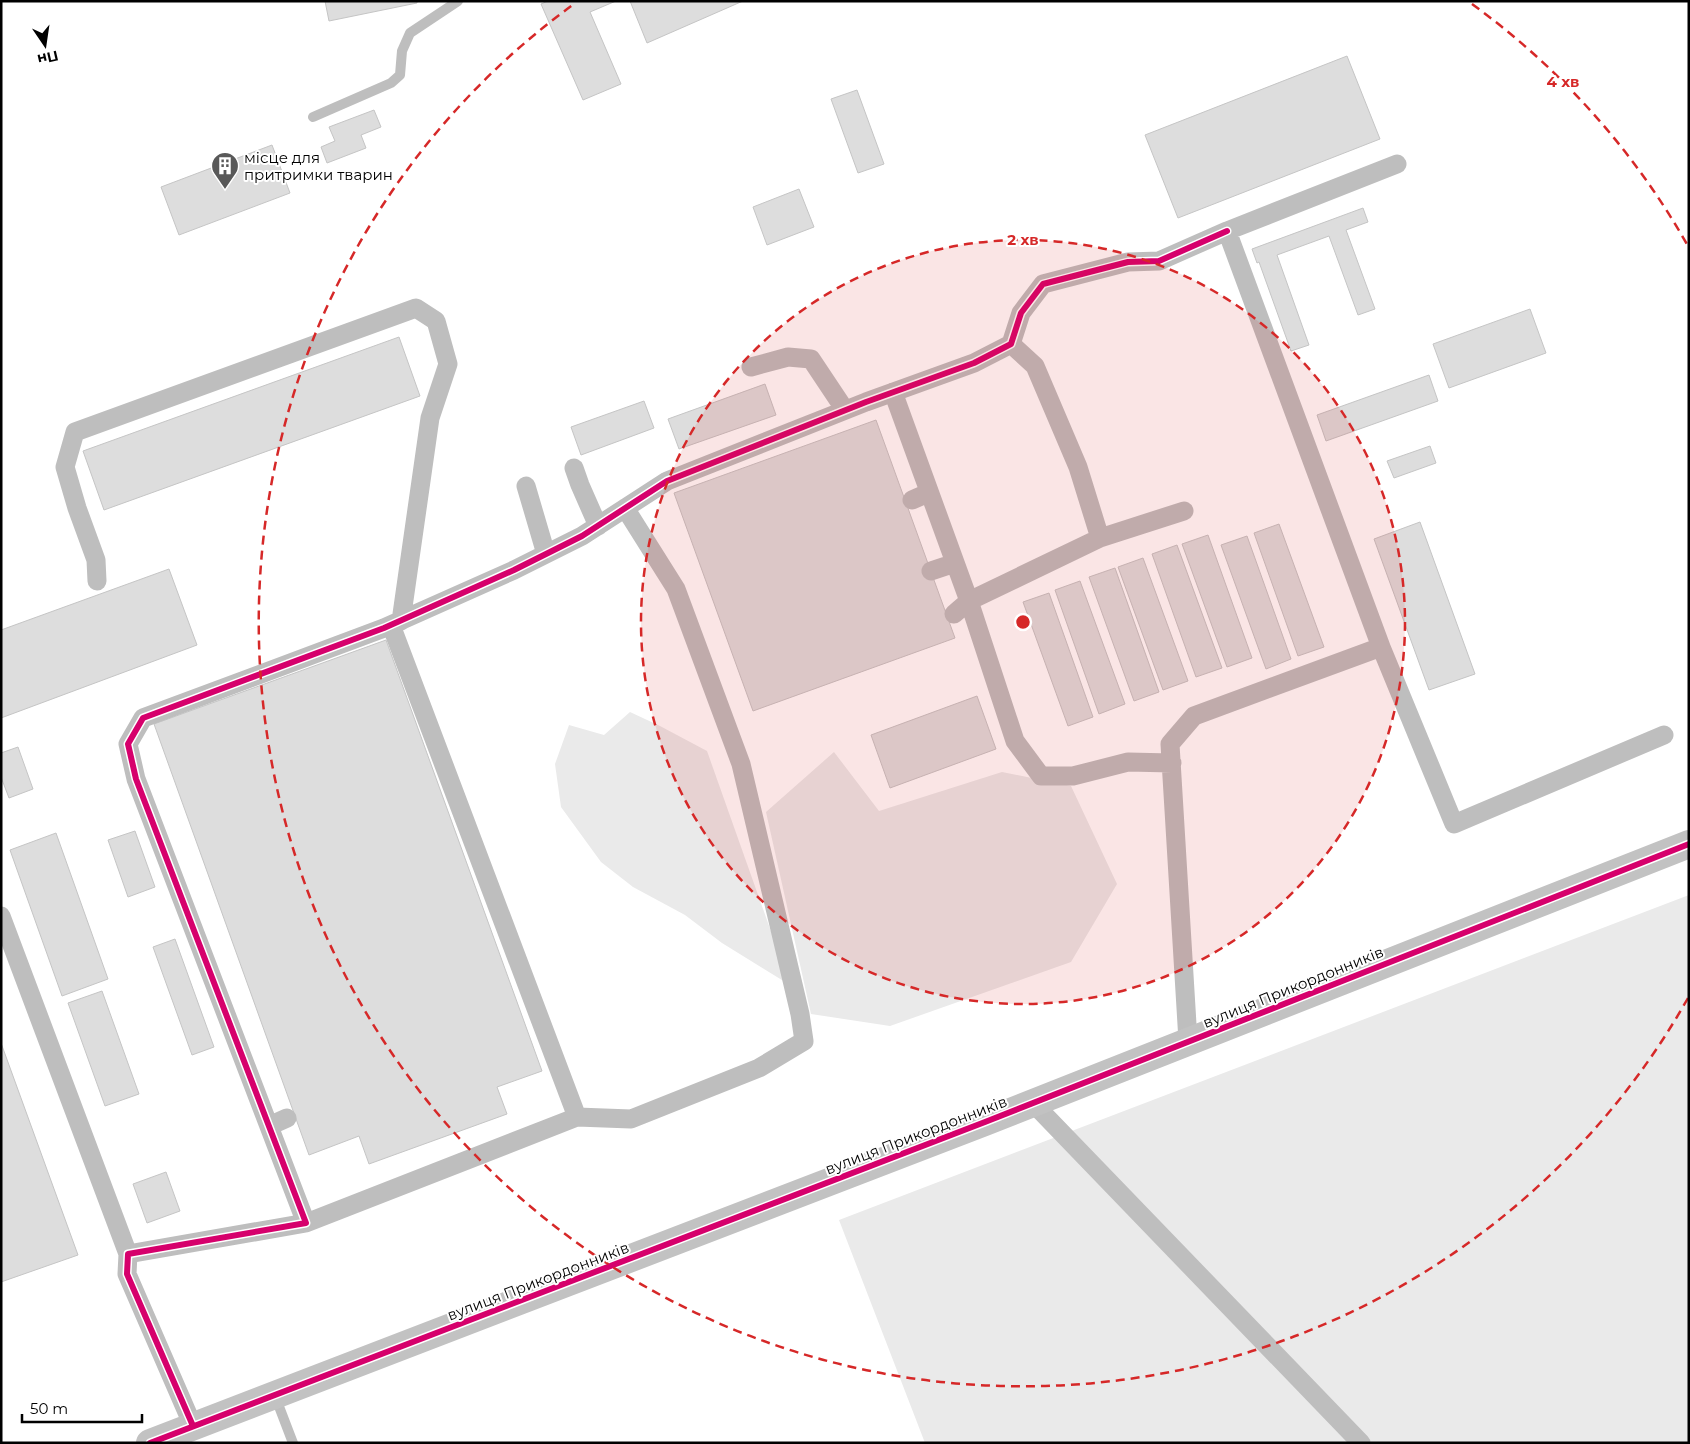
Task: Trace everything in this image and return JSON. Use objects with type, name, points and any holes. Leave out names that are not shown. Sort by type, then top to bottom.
[{"type":"street","points":[[306,1222],[136,779],[128,744],[144,718],[396,623],[582,536],[667,481],[845,410],[974,363],[1011,344],[1021,312],[1043,284],[1092,273],[1128,262],[1159,261],[1227,231],[1397,164]]},
{"type":"street","points":[[1227,231],[1381,647],[1454,824],[1664,734]]},
{"type":"street","points":[[98,581],[96,560],[77,508],[65,467],[75,432],[416,308],[436,321],[448,364],[430,418],[396,623],[577,1117]]},
{"type":"street","points":[[1011,344],[1035,366],[1078,467],[1100,538]]},
{"type":"street","points":[[751,367],[788,357],[811,359],[845,410]]},
{"type":"street","points":[[893,392],[920,496],[955,563],[1014,741],[1042,776],[1073,776],[1128,762],[1172,763]]},
{"type":"street","points":[[574,468],[598,526]]},
{"type":"street","points":[[526,486],[546,554]]},
{"type":"street","points":[[128,1254],[306,1222],[577,1117],[631,1119],[760,1068],[804,1041],[800,1014],[741,764],[676,589],[625,508]]},
{"type":"street","points":[[954,614],[969,601],[1100,538],[1184,511]]},
{"type":"street","points":[[931,571],[955,563]]},
{"type":"street","points":[[1188,1041],[1170,744],[1194,716],[1381,647]]},
{"type":"street","name":"вулиця Прикордонників","points":[[150,1443],[1032,1103],[1689,844]]},
{"type":"street","points":[[1,916],[128,1254],[127,1274],[193,1426]]},
{"type":"street","points":[[1032,1103],[1361,1443]]},
{"type":"street","points":[[269,1126],[287,1118]]},
{"type":"lane","points":[[313,117],[391,83],[400,75],[402,51],[410,33],[458,1]]},
{"type":"lane","points":[[275,1395],[293,1443]]},
{"type":"shaded area","points":[[630,712],[707,751],[790,985],[722,943],[685,915],[633,887],[601,862],[561,807],[555,764],[569,725],[604,735]]},
{"type":"shaded area","points":[[834,752],[879,811],[1002,772],[1071,786],[1117,884],[1071,962],[890,1026],[811,1014],[766,812]]},
{"type":"shaded area","points":[[1689,895],[1689,1443],[925,1443],[839,1220]]},
{"type":"building","points":[[325,1],[417,1],[417,3],[329,21]]},
{"type":"building","points":[[548,1],[616,1],[590,12],[621,84],[583,100],[541,4]]},
{"type":"building","points":[[630,1],[743,1],[647,43]]},
{"type":"building","points":[[1347,56],[1380,139],[1178,218],[1145,135]]},
{"type":"building","points":[[857,90],[884,164],[858,173],[831,99]]},
{"type":"building","points":[[374,110],[381,127],[361,135],[366,148],[327,163],[321,147],[335,141],[329,127]]},
{"type":"building","name":"місце для притримки тварин","points":[[272,145],[290,193],[179,235],[161,187]]},
{"type":"building","points":[[799,189],[814,227],[767,245],[753,207]]},
{"type":"building","points":[[1363,208],[1368,222],[1346,230],[1375,309],[1358,315],[1329,236],[1277,255],[1309,345],[1291,351],[1259,262],[1257,263],[1252,249]]},
{"type":"building","points":[[1530,309],[1546,353],[1449,388],[1433,344]]},
{"type":"building","points":[[399,337],[420,396],[104,510],[83,451]]},
{"type":"building","points":[[1429,375],[1438,401],[1326,441],[1317,415]]},
{"type":"building","points":[[765,384],[776,415],[679,449],[668,419]]},
{"type":"building","points":[[644,401],[654,428],[581,455],[571,427]]},
{"type":"building","points":[[876,420],[955,638],[753,711],[674,493]]},
{"type":"building","points":[[1430,446],[1436,463],[1394,478],[1387,461]]},
{"type":"building","points":[[1420,522],[1475,674],[1429,690],[1374,539]]},
{"type":"building","points":[[1279,524],[1324,647],[1298,656],[1254,533]]},
{"type":"building","points":[[1208,535],[1252,658],[1227,667],[1182,544]]},
{"type":"building","points":[[1247,536],[1291,659],[1266,669],[1221,545]]},
{"type":"building","points":[[1177,545],[1222,668],[1196,677],[1152,554]]},
{"type":"building","points":[[1143,558],[1188,681],[1163,690],[1118,567]]},
{"type":"building","points":[[1115,568],[1159,692],[1134,701],[1089,577]]},
{"type":"building","points":[[169,569],[197,645],[1,718],[1,630]]},
{"type":"building","points":[[1080,581],[1125,704],[1099,714],[1055,590]]},
{"type":"building","points":[[1049,593],[1093,717],[1068,726],[1023,602]]},
{"type":"building","points":[[386,640],[542,1071],[497,1087],[507,1114],[369,1164],[359,1136],[309,1155],[154,724]]},
{"type":"building","points":[[977,696],[996,749],[890,788],[871,735]]},
{"type":"building","points":[[18,747],[33,789],[9,798],[1,777],[1,753]]},
{"type":"building","points":[[135,831],[155,887],[128,897],[108,840]]},
{"type":"building","points":[[56,833],[108,979],[62,996],[10,850]]},
{"type":"building","points":[[175,939],[214,1047],[192,1055],[153,947]]},
{"type":"building","points":[[102,991],[139,1094],[105,1106],[68,1003]]},
{"type":"building","points":[[1,1043],[78,1255],[1,1282]]},
{"type":"building","points":[[166,1172],[180,1211],[147,1223],[133,1184]]},
{"type":"cycle path","points":[[193,1426],[127,1274],[128,1254],[306,1223],[136,779],[128,744],[143,718],[384,628],[514,570],[582,536],[667,481],[866,402],[974,363],[1011,344],[1021,313],[1043,284],[1128,262],[1159,261],[1227,231]]},
{"type":"cycle path","points":[[150,1443],[985,1122],[1689,844]]},
{"type":"place","name":"місце для притримки тварин","points":[[225,190]]}]
